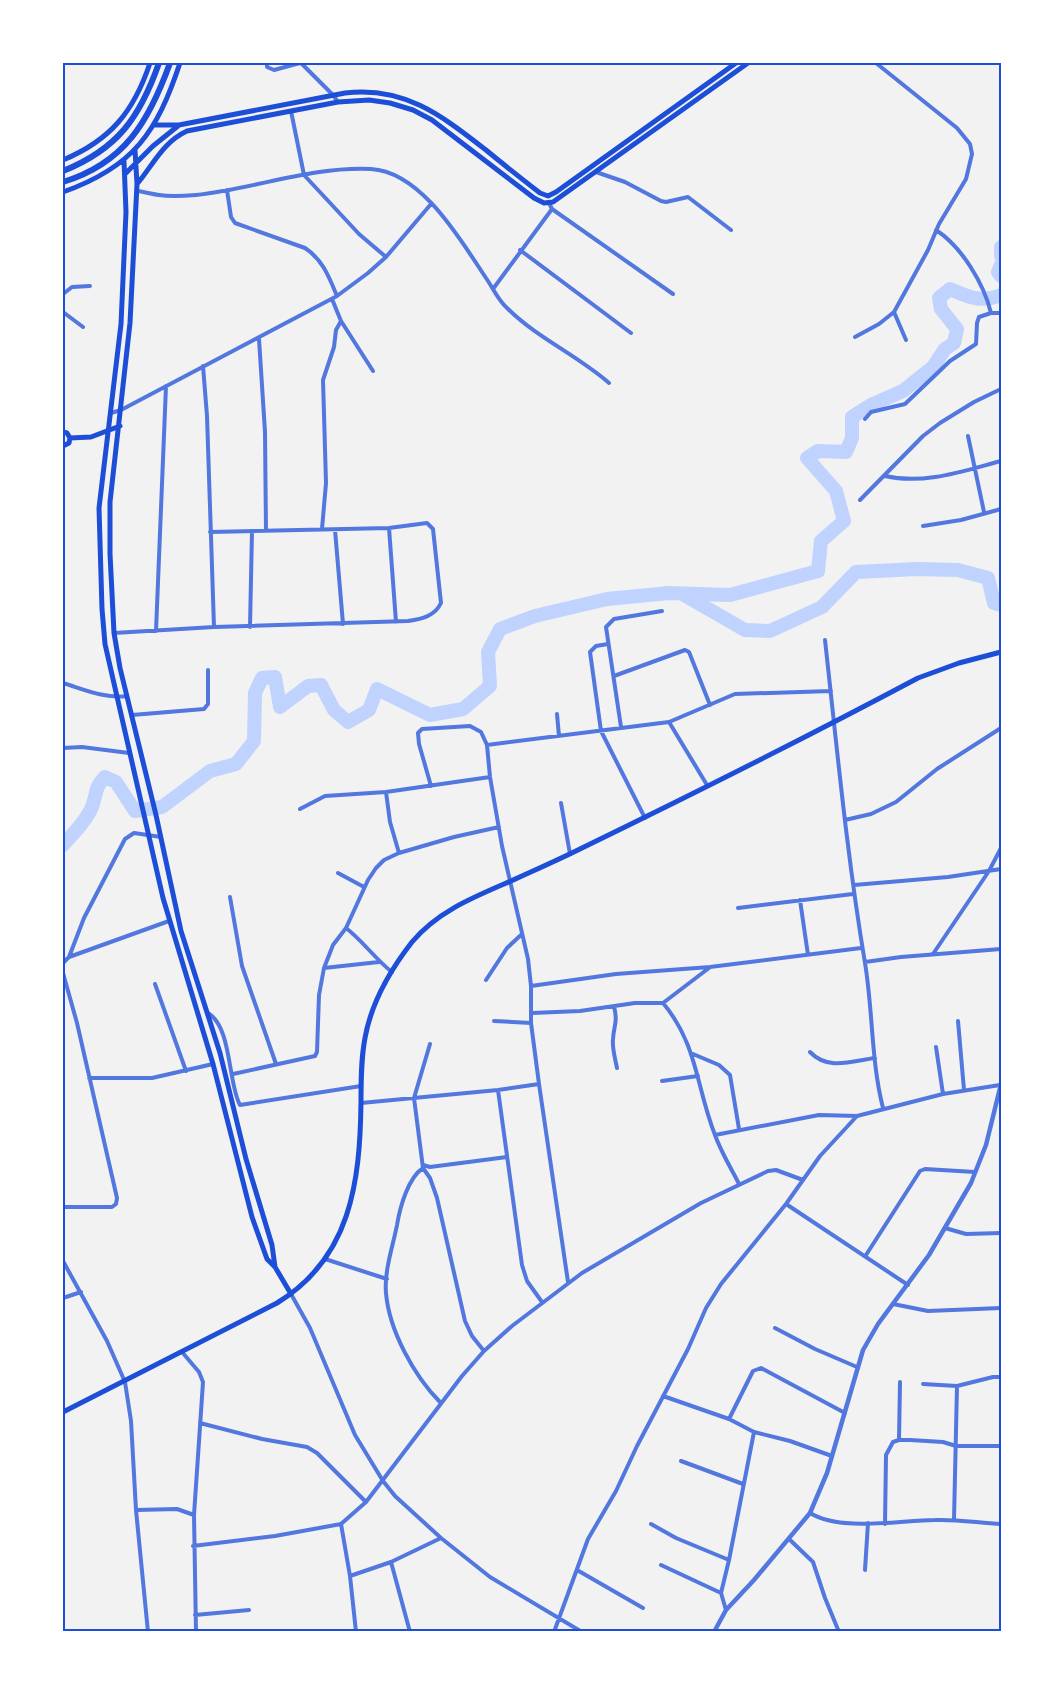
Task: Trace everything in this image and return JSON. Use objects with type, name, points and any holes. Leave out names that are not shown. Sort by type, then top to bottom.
[{"type":"highway","points":[[63,171],[99,153],[122,134],[140,108],[159,63]]},
{"type":"highway","points":[[63,182],[83,175],[108,161],[133,138],[151,110],[170,63]]},
{"type":"main road","points":[[63,160],[92,145],[121,121],[144,82],[150,63]]},
{"type":"main road","points":[[63,192],[104,174],[124,161],[135,150],[162,110],[180,63]]},
{"type":"main road","points":[[154,125],[180,125],[333,95],[370,92],[388,94],[416,103],[451,123],[540,193],[548,196],[736,63]]},
{"type":"main road","points":[[137,184],[164,147],[182,134],[203,127],[338,102],[378,101],[401,106],[423,115],[445,129],[534,198],[551,206],[596,171],[748,63]]},
{"type":"main road","points":[[125,174],[153,146],[180,125]]},
{"type":"main road","points":[[135,150],[137,191],[130,323],[110,508],[114,633],[181,931],[208,1013],[246,1159],[272,1245],[275,1266]]},
{"type":"main road","points":[[124,161],[126,212],[121,324],[110,430],[100,496],[103,623],[107,652],[169,921],[213,1064],[252,1217],[267,1259],[275,1266],[291,1294]]},
{"type":"main road","points":[[126,212],[136,211]]},
{"type":"main road","points":[[70,438],[91,437],[120,426]]},
{"type":"main road","points":[[63,432],[67,433],[70,438]]},
{"type":"main road","points":[[63,446],[69,443],[70,438]]},
{"type":"main road","points":[[63,1412],[277,1304],[291,1294],[325,1259],[342,1228],[356,1174],[361,1073],[367,1029],[392,972],[411,944],[437,918],[466,901],[645,818],[931,673],[1001,652]]},
{"type":"main road","points":[[218,1083],[227,1081]]},
{"type":"street","points":[[267,63],[267,67],[274,70],[300,63],[338,102]]},
{"type":"street","points":[[855,337],[879,324],[894,312],[928,250],[936,230],[966,179],[971,162],[971,149],[967,139],[957,128],[876,63]]},
{"type":"street","points":[[291,111],[304,175],[359,234],[386,257]]},
{"type":"street","points":[[137,191],[172,196],[228,190],[304,175],[351,170],[377,170],[402,180],[431,204],[454,232],[505,307],[609,383]]},
{"type":"street","points":[[596,171],[625,182],[661,201],[688,197],[731,230]]},
{"type":"street","points":[[228,190],[231,217],[235,223],[305,248],[323,265],[341,321],[373,370]]},
{"type":"street","points":[[111,413],[259,339],[335,297],[386,257],[431,204]]},
{"type":"street","points":[[493,289],[551,206],[673,294]]},
{"type":"street","points":[[936,230],[960,252],[984,291],[991,313]]},
{"type":"street","points":[[520,250],[631,333]]},
{"type":"street","points":[[63,294],[72,287],[90,286]]},
{"type":"street","points":[[63,312],[83,327]]},
{"type":"street","points":[[894,312],[906,340]]},
{"type":"street","points":[[864,419],[871,412],[900,407],[912,399],[950,361],[976,344],[978,319],[982,315],[1001,313]]},
{"type":"street","points":[[322,529],[326,483],[323,380],[334,347],[336,330],[341,321]]},
{"type":"street","points":[[259,339],[265,432],[266,531]]},
{"type":"street","points":[[203,366],[207,416],[214,627]]},
{"type":"street","points":[[156,631],[166,386]]},
{"type":"street","points":[[860,500],[915,444],[940,423],[1001,388]]},
{"type":"street","points":[[968,436],[984,512]]},
{"type":"street","points":[[884,475],[898,479],[924,479],[1001,461]]},
{"type":"street","points":[[923,526],[1001,509]]},
{"type":"street","points":[[114,633],[214,627],[396,622],[426,617],[441,603],[432,526],[427,522],[389,528],[210,532]]},
{"type":"street","points":[[389,528],[396,622]]},
{"type":"street","points":[[336,530],[343,625]]},
{"type":"street","points":[[250,627],[252,531]]},
{"type":"street","points":[[621,727],[606,627],[614,619],[662,611]]},
{"type":"street","points":[[825,640],[854,894],[883,1108]]},
{"type":"street","points":[[608,644],[596,646],[590,652],[601,731],[645,818]]},
{"type":"street","points":[[614,676],[687,651],[710,705]]},
{"type":"street","points":[[131,716],[204,709],[208,702],[208,670]]},
{"type":"street","points":[[63,683],[117,697],[127,696]]},
{"type":"street","points":[[488,746],[669,722],[735,694],[831,691]]},
{"type":"street","points":[[557,714],[560,736]]},
{"type":"street","points":[[669,722],[707,785]]},
{"type":"street","points":[[432,786],[417,735],[420,731],[470,726],[481,732],[488,746],[490,777],[531,986],[531,1023],[538,1084],[568,1282]]},
{"type":"street","points":[[845,820],[871,814],[896,802],[937,769],[1001,728]]},
{"type":"street","points":[[63,748],[82,747],[129,753]]},
{"type":"street","points":[[300,809],[325,796],[386,792],[490,777]]},
{"type":"street","points":[[386,792],[390,822],[399,853]]},
{"type":"street","points":[[561,803],[570,854]]},
{"type":"street","points":[[233,1074],[311,1058],[316,1054],[319,995],[324,968],[333,945],[346,928],[364,887],[378,865],[399,853],[499,827]]},
{"type":"street","points":[[63,963],[69,957],[84,918],[126,839],[134,833],[161,837]]},
{"type":"street","points":[[933,954],[1001,848]]},
{"type":"street","points":[[854,885],[948,877],[1001,869]]},
{"type":"street","points":[[338,873],[364,887]]},
{"type":"street","points":[[738,908],[854,894]]},
{"type":"street","points":[[231,897],[242,966],[276,1064]]},
{"type":"street","points":[[800,900],[808,955]]},
{"type":"street","points":[[69,957],[169,921]]},
{"type":"street","points":[[346,928],[392,972]]},
{"type":"street","points":[[486,980],[507,948],[522,934]]},
{"type":"street","points":[[531,986],[861,948]]},
{"type":"street","points":[[864,962],[1001,949]]},
{"type":"street","points":[[324,968],[379,962]]},
{"type":"street","points":[[532,1013],[663,1003],[710,967]]},
{"type":"street","points":[[63,973],[77,1023],[117,1202],[112,1207],[63,1206]]},
{"type":"street","points":[[155,984],[186,1071]]},
{"type":"street","points":[[663,1003],[679,1025],[692,1054],[715,1135],[739,1184]]},
{"type":"street","points":[[614,1006],[617,1024],[613,1038],[613,1050],[617,1068]]},
{"type":"street","points":[[208,1013],[218,1023],[233,1074],[238,1103],[242,1106],[361,1086]]},
{"type":"street","points":[[494,1021],[531,1023]]},
{"type":"street","points":[[958,1021],[964,1090]]},
{"type":"street","points":[[430,1044],[414,1098],[423,1167],[430,1178],[436,1198],[465,1321],[472,1336],[484,1351]]},
{"type":"street","points":[[936,1047],[943,1094]]},
{"type":"street","points":[[810,1052],[820,1061],[831,1064],[875,1058]]},
{"type":"street","points":[[692,1054],[719,1065],[730,1075],[739,1129]]},
{"type":"street","points":[[89,1078],[152,1078],[213,1064]]},
{"type":"street","points":[[662,1081],[698,1076]]},
{"type":"street","points":[[361,1102],[498,1090],[538,1084]]},
{"type":"street","points":[[714,1632],[726,1610],[810,1513],[832,1456],[857,1367],[870,1337],[909,1285],[945,1228],[976,1172],[986,1145],[1000,1084],[943,1094],[857,1116],[819,1116],[715,1135]]},
{"type":"street","points":[[498,1090],[523,1271],[542,1302]]},
{"type":"street","points":[[554,1632],[588,1539],[616,1491],[714,1294],[834,1140],[857,1116]]},
{"type":"street","points":[[440,1402],[420,1380],[403,1347],[387,1299],[387,1279],[402,1203],[416,1174],[423,1167],[507,1157]]},
{"type":"street","points":[[866,1255],[920,1171],[925,1169],[976,1172]]},
{"type":"street","points":[[194,1546],[275,1536],[341,1524],[366,1502],[440,1402],[484,1351],[568,1282],[648,1233],[739,1184],[772,1170],[803,1180]]},
{"type":"street","points":[[786,1204],[909,1285]]},
{"type":"street","points":[[945,1228],[956,1232],[1001,1233]]},
{"type":"street","points":[[325,1259],[387,1279]]},
{"type":"street","points":[[63,1261],[107,1341],[125,1382],[131,1421],[136,1510],[148,1632]]},
{"type":"street","points":[[63,1298],[81,1292]]},
{"type":"street","points":[[291,1294],[310,1328],[348,1420],[383,1481],[403,1505],[490,1576],[582,1632]]},
{"type":"street","points":[[893,1304],[927,1311],[1001,1308]]},
{"type":"street","points":[[776,1328],[815,1349],[857,1367]]},
{"type":"street","points":[[182,1352],[202,1378],[194,1515],[196,1632]]},
{"type":"street","points":[[729,1419],[753,1371],[758,1369],[765,1370],[845,1413]]},
{"type":"street","points":[[923,1384],[957,1386],[1001,1377]]},
{"type":"street","points":[[899,1440],[900,1382]]},
{"type":"street","points":[[954,1520],[957,1386]]},
{"type":"street","points":[[663,1396],[729,1419],[754,1432],[790,1441],[832,1456]]},
{"type":"street","points":[[200,1423],[262,1439],[307,1447],[366,1502]]},
{"type":"street","points":[[726,1610],[721,1593],[754,1432]]},
{"type":"street","points":[[885,1524],[886,1455],[890,1445],[899,1440],[943,1442],[956,1446],[1001,1446]]},
{"type":"street","points":[[681,1461],[743,1484]]},
{"type":"street","points":[[136,1510],[177,1509],[194,1515]]},
{"type":"street","points":[[810,1513],[832,1521],[885,1524],[954,1520],[1001,1524]]},
{"type":"street","points":[[865,1570],[868,1523]]},
{"type":"street","points":[[341,1524],[356,1632]]},
{"type":"street","points":[[651,1524],[676,1538],[729,1560]]},
{"type":"street","points":[[350,1576],[391,1562],[441,1538]]},
{"type":"street","points":[[789,1539],[811,1558],[839,1632]]},
{"type":"street","points":[[391,1562],[410,1632]]},
{"type":"street","points":[[661,1565],[721,1593]]},
{"type":"street","points":[[577,1570],[643,1608]]},
{"type":"street","points":[[195,1615],[249,1610]]},
{"type":"waterway","points":[[1001,247],[1001,256]]},
{"type":"waterway","points":[[1001,265],[998,272],[1001,276]]},
{"type":"waterway","points":[[63,845],[86,817],[92,807],[97,788],[105,777],[116,782],[135,811],[162,807],[210,771],[236,764],[254,741],[255,693],[262,678],[275,677],[280,707],[308,686],[321,685],[334,710],[348,722],[369,710],[377,689],[430,715],[463,709],[490,686],[488,652],[500,629],[535,616],[607,599],[669,593],[730,595],[818,571],[821,541],[844,521],[836,491],[807,458],[818,451],[846,452],[852,438],[852,417],[871,405],[903,391],[933,367],[945,349],[954,343],[957,329],[941,309],[939,298],[950,289],[981,299],[1001,295]]},
{"type":"waterway","points":[[684,595],[745,630],[770,631],[822,607],[856,572],[917,569],[958,570],[988,578],[994,603],[1001,605]]}]
